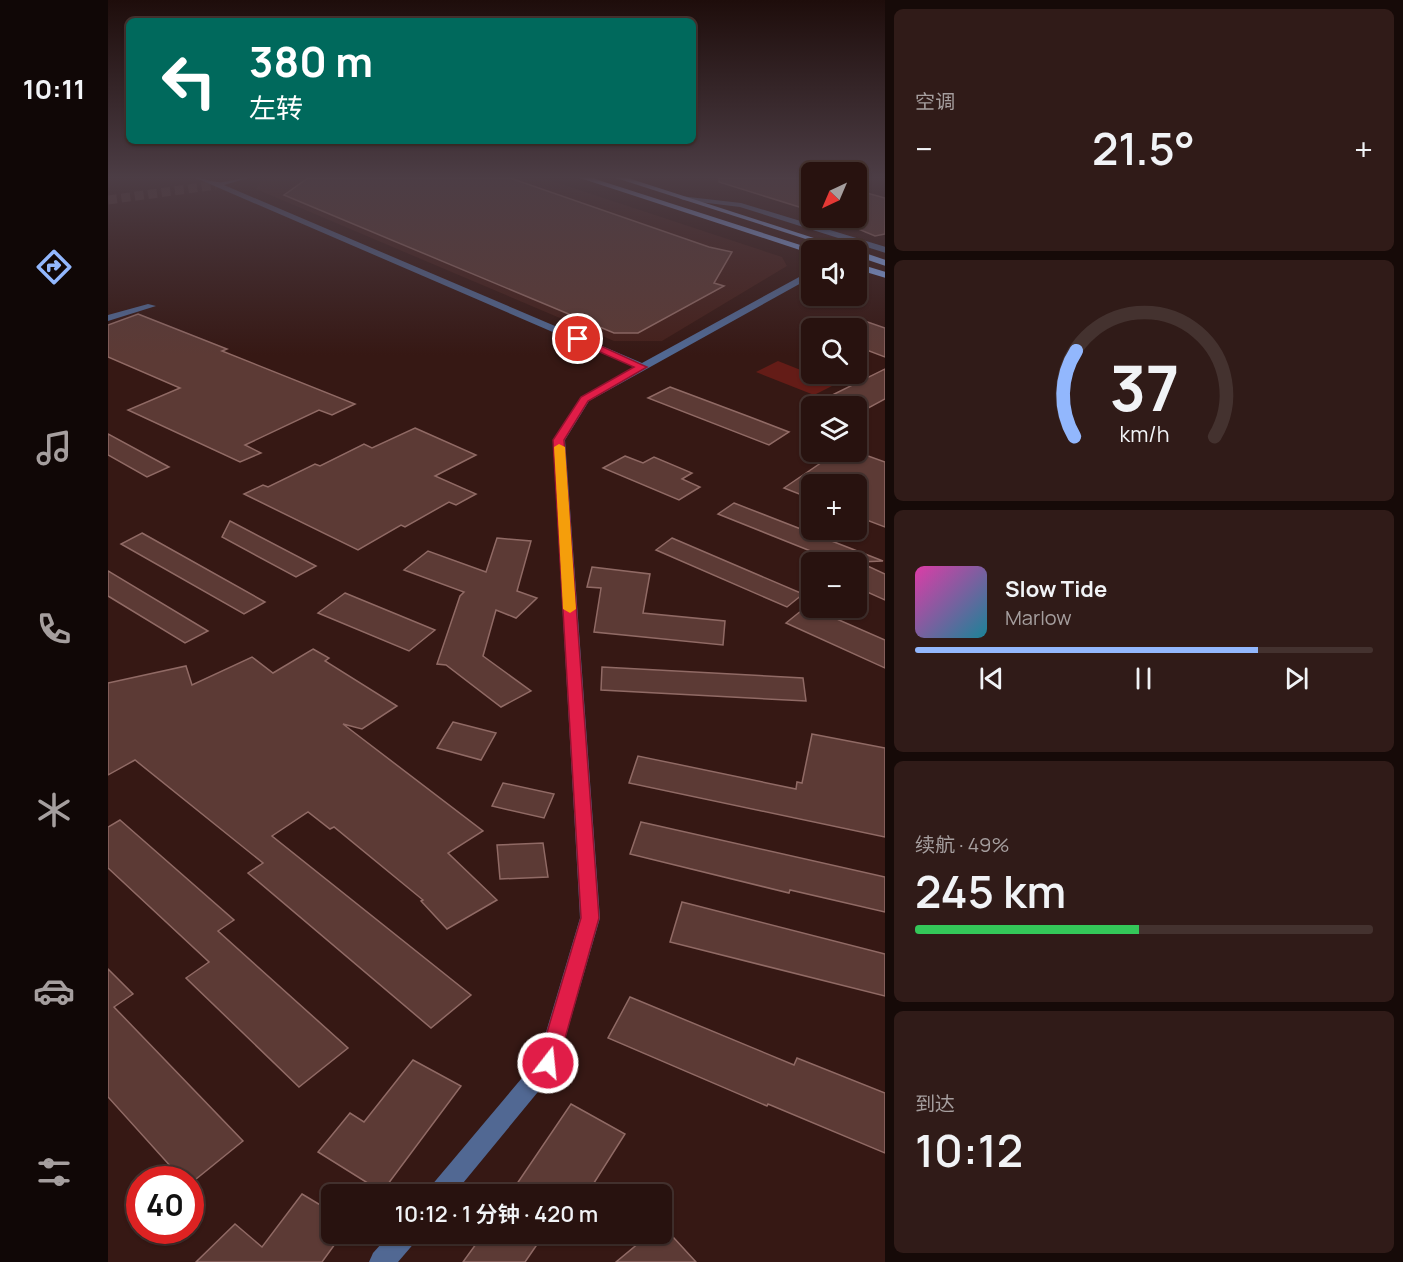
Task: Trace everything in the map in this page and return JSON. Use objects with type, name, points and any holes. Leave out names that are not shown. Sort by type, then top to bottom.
[{"type":"main road","points":[[768,237],[801,247]]},
{"type":"main road","points":[[867,257],[885,263]]},
{"type":"main road","points":[[867,269],[885,275]]},
{"type":"street","points":[[337,237],[642,367]]},
{"type":"street","points":[[843,237],[885,250]]},
{"type":"street","points":[[447,1184],[548,1063],[590,918],[559,440],[585,399],[801,279]]},
{"type":"street","points":[[108,318],[151,306]]},
{"type":"street","points":[[382,1262],[397,1244]]},
{"type":"shaded area","points":[[369,237],[721,237],[782,257],[787,266],[662,341],[614,341]]},
{"type":"shaded area","points":[[778,361],[801,370],[801,384],[836,384],[814,395],[756,372]]},
{"type":"building","points":[[384,237],[680,237],[732,252],[714,283],[724,286],[638,333],[614,333]]},
{"type":"building","points":[[138,314],[227,349],[222,351],[355,404],[332,415],[319,410],[245,445],[261,453],[240,462],[128,410],[180,388],[108,357],[108,325]]},
{"type":"building","points":[[867,322],[885,328],[885,357],[867,350]]},
{"type":"building","points":[[885,369],[885,399],[867,409],[867,396],[830,396],[855,384],[867,384],[867,378]]},
{"type":"building","points":[[670,387],[789,432],[769,445],[648,398]]},
{"type":"building","points":[[415,428],[476,455],[435,476],[476,494],[456,505],[449,502],[405,527],[401,525],[358,550],[244,494],[263,485],[268,487],[315,464],[320,466],[364,444],[372,448]]},
{"type":"building","points":[[108,434],[169,467],[147,477],[108,455]]},
{"type":"building","points":[[625,456],[643,463],[654,457],[692,473],[682,479],[700,487],[679,500],[603,468]]},
{"type":"building","points":[[867,456],[885,462],[885,527],[867,520],[867,474],[805,474],[822,462],[867,462]]},
{"type":"building","points":[[801,476],[801,495],[784,488]]},
{"type":"building","points":[[734,503],[801,529],[801,540],[829,540],[860,552],[813,552],[718,514]]},
{"type":"building","points":[[230,521],[316,566],[296,577],[222,537]]},
{"type":"building","points":[[142,533],[265,602],[244,614],[121,544]]},
{"type":"building","points":[[497,538],[531,541],[517,591],[537,598],[516,618],[496,610],[483,656],[531,691],[501,707],[446,665],[437,664],[460,596],[464,592],[404,570],[428,551],[486,572]]},
{"type":"building","points":[[672,538],[801,593],[801,596],[787,607],[656,550]]},
{"type":"building","points":[[867,555],[883,561],[867,562]]},
{"type":"building","points":[[867,566],[885,574],[885,600],[867,592]]},
{"type":"building","points":[[592,567],[650,574],[643,613],[725,621],[723,645],[594,632],[601,588],[587,587]]},
{"type":"building","points":[[108,571],[208,631],[185,643],[108,596]]},
{"type":"building","points":[[345,593],[435,630],[409,651],[318,613]]},
{"type":"building","points":[[801,611],[801,618],[835,618],[885,640],[885,668],[786,623]]},
{"type":"building","points":[[313,649],[329,658],[325,661],[397,706],[362,729],[343,724],[483,831],[448,853],[497,900],[447,929],[421,901],[423,900],[334,827],[330,829],[308,812],[272,836],[471,995],[431,1028],[248,873],[263,863],[135,760],[108,775],[108,683],[186,666],[192,685],[252,657],[273,673]]},
{"type":"building","points":[[602,667],[803,678],[806,701],[601,690]]},
{"type":"building","points":[[453,722],[496,733],[481,760],[437,748]]},
{"type":"building","points":[[812,734],[885,748],[885,837],[629,783],[638,756],[796,789],[797,782],[802,783]]},
{"type":"building","points":[[503,783],[554,794],[544,818],[492,806]]},
{"type":"building","points":[[120,820],[234,920],[218,931],[348,1048],[299,1087],[186,978],[209,962],[108,868],[108,827]]},
{"type":"building","points":[[641,822],[885,877],[885,912],[790,890],[789,893],[630,854]]},
{"type":"building","points":[[543,843],[548,877],[500,879],[497,845]]},
{"type":"building","points":[[682,902],[885,954],[885,996],[670,942]]},
{"type":"building","points":[[108,969],[133,994],[114,1007],[243,1141],[204,1173],[204,1166],[170,1166],[108,1097]]},
{"type":"building","points":[[630,997],[794,1065],[797,1058],[885,1093],[885,1153],[768,1104],[767,1106],[608,1038]]},
{"type":"building","points":[[413,1060],[461,1086],[388,1184],[369,1184],[318,1152],[350,1113],[364,1122]]},
{"type":"building","points":[[571,1104],[625,1134],[593,1184],[517,1184]]},
{"type":"building","points":[[302,1194],[321,1205],[321,1244],[335,1244],[322,1262],[196,1262],[235,1224],[262,1247]]},
{"type":"building","points":[[672,1236],[696,1262],[616,1262],[638,1244],[672,1244]]},
{"type":"building","points":[[476,1244],[537,1244],[525,1262],[463,1262]]},
{"type":"slow traffic","points":[[559,447],[570,609]]},
{"type":"route","points":[[548,1063],[590,918],[559,440],[585,399],[642,367],[578,339]]}]
